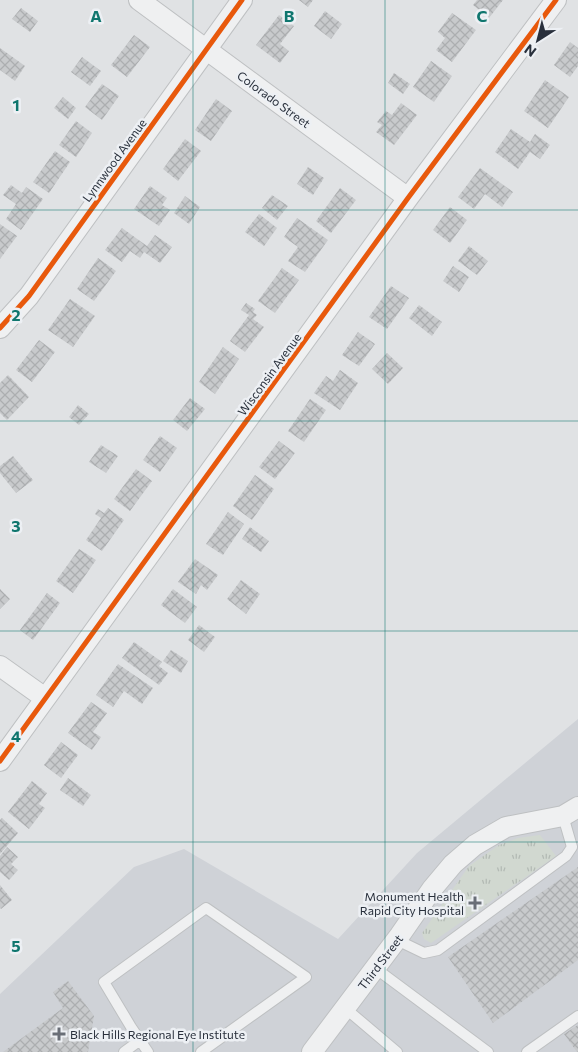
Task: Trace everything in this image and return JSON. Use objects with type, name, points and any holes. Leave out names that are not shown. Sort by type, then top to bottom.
[{"type":"street","name":"Colorado Street","points":[[138,0],[408,198]]},
{"type":"street","name":"Lynnwood Avenue","points":[[0,328],[29,296],[242,0]]},
{"type":"street","name":"Wisconsin Avenue","points":[[0,761],[408,198],[556,0]]},
{"type":"street","points":[[0,666],[46,698]]},
{"type":"street","name":"Third Street","points":[[315,1051],[432,889],[453,864],[475,846],[506,827],[571,812]]},
{"type":"lane","points":[[397,940],[424,953],[438,950],[566,856],[572,847],[571,812]]},
{"type":"lane","points":[[148,1052],[104,982],[206,908],[306,977],[201,1052]]},
{"type":"lane","points":[[375,968],[488,1052]]},
{"type":"lane","points":[[345,1008],[397,1052]]},
{"type":"lane","points":[[527,1052],[578,1016]]},
{"type":"lane","points":[[124,1052],[140,1040]]},
{"type":"shaded area","name":"Monument Health Rapid City Hospital","points":[[578,719],[578,1052],[0,1052],[0,994],[134,867],[184,849],[338,939],[417,853]]},
{"type":"green space","points":[[540,835],[556,856],[431,943],[424,939],[422,933],[469,866],[499,845],[518,838]]},
{"type":"building","points":[[299,0],[313,0],[308,7]]},
{"type":"building","points":[[477,0],[503,0],[489,18],[473,5]]},
{"type":"building","points":[[21,8],[38,21],[30,32],[12,19]]},
{"type":"building","points":[[325,11],[342,24],[331,39],[314,26]]},
{"type":"building","points":[[452,13],[476,30],[452,62],[436,50],[445,38],[438,32]]},
{"type":"building","points":[[279,15],[294,26],[280,44],[289,51],[280,63],[256,45]]},
{"type":"building","points":[[134,35],[150,47],[127,77],[111,65]]},
{"type":"building","points":[[570,42],[578,48],[578,66],[570,77],[554,65]]},
{"type":"building","points":[[0,48],[25,66],[15,81],[0,70]]},
{"type":"building","points":[[82,57],[101,71],[90,86],[71,72]]},
{"type":"building","points":[[431,61],[452,76],[434,102],[413,87]]},
{"type":"building","points":[[394,73],[410,84],[403,94],[388,83]]},
{"type":"building","points":[[545,80],[569,97],[548,128],[524,111]]},
{"type":"building","points":[[102,84],[119,96],[102,120],[85,107]]},
{"type":"building","points":[[63,97],[76,108],[68,119],[54,108]]},
{"type":"building","points":[[216,99],[232,111],[211,141],[195,130]]},
{"type":"building","points":[[401,103],[417,115],[394,145],[376,132],[382,125],[377,122],[386,111],[392,115]]},
{"type":"building","points":[[76,121],[92,133],[76,157],[59,145]]},
{"type":"building","points":[[511,129],[530,142],[535,134],[550,145],[540,159],[530,152],[518,169],[495,152]]},
{"type":"building","points":[[185,139],[201,151],[178,181],[163,169]]},
{"type":"building","points":[[55,151],[70,162],[49,193],[33,182]]},
{"type":"building","points":[[308,167],[324,178],[313,195],[297,184]]},
{"type":"building","points":[[480,168],[513,192],[502,207],[485,194],[474,209],[458,197]]},
{"type":"building","points":[[11,185],[22,193],[26,187],[43,199],[21,230],[6,219],[16,204],[3,195]]},
{"type":"building","points":[[150,186],[167,198],[162,205],[170,210],[159,226],[134,209]]},
{"type":"building","points":[[340,188],[356,200],[331,233],[316,221]]},
{"type":"building","points":[[272,195],[288,206],[277,220],[262,208]]},
{"type":"building","points":[[185,196],[200,207],[189,224],[174,213]]},
{"type":"building","points":[[450,207],[467,220],[450,243],[433,230]]},
{"type":"building","points":[[259,214],[277,228],[264,246],[245,232]]},
{"type":"building","points":[[297,218],[328,240],[305,272],[288,261],[298,247],[284,237]]},
{"type":"building","points":[[0,224],[17,236],[0,259]]},
{"type":"building","points":[[122,228],[147,246],[155,235],[172,247],[160,263],[144,252],[140,258],[130,251],[122,262],[105,250]]},
{"type":"building","points":[[469,246],[488,261],[477,275],[458,261]]},
{"type":"building","points":[[98,258],[116,271],[94,301],[77,289]]},
{"type":"building","points":[[453,266],[469,277],[459,292],[443,281]]},
{"type":"building","points":[[282,268],[299,280],[275,313],[258,301]]},
{"type":"building","points":[[391,286],[409,298],[387,329],[369,317]]},
{"type":"building","points":[[70,299],[95,316],[73,347],[48,330]]},
{"type":"building","points":[[246,303],[255,309],[253,312],[257,315],[253,319],[264,327],[245,352],[230,341],[249,315],[241,310]]},
{"type":"building","points":[[419,305],[442,322],[432,336],[409,318]]},
{"type":"building","points":[[358,332],[375,344],[359,366],[342,355]]},
{"type":"building","points":[[39,340],[55,352],[32,382],[16,370]]},
{"type":"building","points":[[223,347],[239,359],[215,394],[199,382]]},
{"type":"building","points":[[387,353],[403,368],[388,384],[372,369]]},
{"type":"building","points":[[340,370],[358,383],[340,410],[314,393],[326,376],[333,381]]},
{"type":"building","points":[[8,375],[29,397],[7,420],[0,413],[0,383]]},
{"type":"building","points":[[190,398],[205,409],[187,431],[173,420]]},
{"type":"building","points":[[310,399],[326,410],[304,442],[288,431]]},
{"type":"building","points":[[78,405],[89,414],[79,425],[69,417]]},
{"type":"building","points":[[160,436],[177,448],[160,472],[143,460]]},
{"type":"building","points":[[279,441],[295,453],[275,479],[259,467]]},
{"type":"building","points":[[101,445],[118,456],[106,473],[89,462]]},
{"type":"building","points":[[13,456],[33,480],[16,493],[0,473],[0,466]]},
{"type":"building","points":[[136,469],[152,481],[130,511],[114,499]]},
{"type":"building","points":[[255,475],[274,489],[252,520],[233,506]]},
{"type":"building","points":[[108,508],[124,520],[102,551],[86,540],[101,518],[95,514],[98,509],[104,513]]},
{"type":"building","points":[[228,512],[244,524],[223,555],[206,544]]},
{"type":"building","points":[[250,527],[269,541],[261,552],[242,539]]},
{"type":"building","points":[[79,549],[96,560],[73,593],[56,581]]},
{"type":"building","points":[[195,559],[218,575],[207,590],[201,585],[196,594],[178,582]]},
{"type":"building","points":[[241,580],[260,594],[246,614],[227,599]]},
{"type":"building","points":[[0,589],[10,599],[0,609]]},
{"type":"building","points":[[173,589],[197,607],[185,623],[161,605]]},
{"type":"building","points":[[47,593],[60,603],[33,640],[20,630]]},
{"type":"building","points":[[199,625],[215,637],[204,652],[188,640]]},
{"type":"building","points":[[134,642],[162,662],[159,666],[168,673],[159,685],[122,658]]},
{"type":"building","points":[[171,650],[188,661],[181,673],[163,661]]},
{"type":"building","points":[[118,664],[153,688],[142,704],[124,691],[113,707],[96,695]]},
{"type":"building","points":[[91,702],[107,713],[93,732],[101,737],[92,750],[68,733]]},
{"type":"building","points":[[61,742],[78,755],[61,778],[44,765]]},
{"type":"building","points":[[68,778],[91,795],[83,806],[60,790]]},
{"type":"building","points":[[32,781],[47,793],[39,804],[45,808],[29,829],[8,812]]},
{"type":"building","points":[[2,818],[18,833],[0,854],[0,820]]},
{"type":"building","points":[[7,847],[18,857],[11,864],[18,870],[9,880],[0,872],[0,856]]},
{"type":"building","points":[[578,867],[578,960],[493,1023],[448,957]]},
{"type":"building","points":[[0,885],[12,900],[1,909],[0,908]]},
{"type":"building","name":"Black Hills Regional Eye Institute","points":[[68,981],[94,1016],[88,1052],[3,1052],[63,1008],[53,992]]},
{"type":"building","points":[[578,1025],[578,1052],[577,1052],[564,1034]]},
{"type":"cycle path","points":[[0,328],[29,296],[242,0]]},
{"type":"cycle path","points":[[0,761],[408,198],[556,0]]},
{"type":"place","name":"Monument Health Rapid City Hospital","points":[[475,903]]},
{"type":"place","name":"Black Hills Regional Eye Institute","points":[[59,1034]]}]
